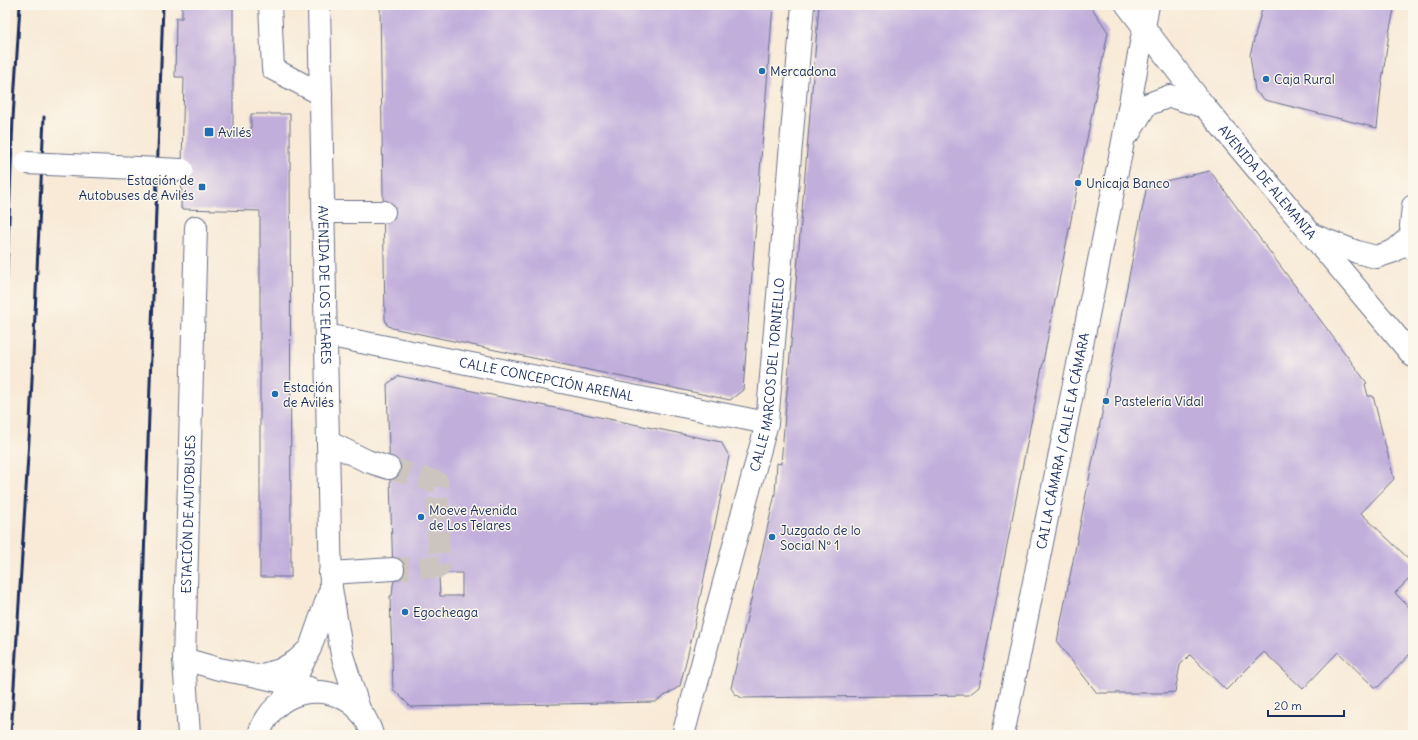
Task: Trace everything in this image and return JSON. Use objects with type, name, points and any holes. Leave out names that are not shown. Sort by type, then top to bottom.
[{"type":"street","points":[[270,5],[273,69],[321,94]]},
{"type":"street","name":"AVENIDA DE LOS TELARES","points":[[319,5],[330,580],[342,655],[360,712]]},
{"type":"street","name":"CALLE MARCOS DEL TORNIELLO","points":[[683,735],[767,423],[804,5]]},
{"type":"street","name":"AVENIDA DE ALEMANIA","points":[[1127,5],[1205,106],[1413,356]]},
{"type":"street","name":"CAI LA CÁMARA / CALLE LA CÁMARA","points":[[1003,735],[1122,147],[1148,5]]},
{"type":"street","name":"CAI LA CÁMARA / CALLE LA CÁMARA","points":[[1122,147],[1146,105],[1170,96],[1205,106]]},
{"type":"street","points":[[26,163],[182,170]]},
{"type":"street","points":[[1312,234],[1357,252],[1376,257],[1394,251],[1412,242],[1411,226],[1413,206]]},
{"type":"street","points":[[324,212],[384,212]]},
{"type":"street","name":"ESTACIÓN DE AUTOBUSES","points":[[189,735],[184,659],[196,227]]},
{"type":"street","name":"CALLE CONCEPCIÓN ARENAL","points":[[326,335],[767,423]]},
{"type":"street","points":[[328,442],[367,462],[389,468]]},
{"type":"street","points":[[330,580],[393,569]]},
{"type":"street","name":"AVENIDA DE LOS TELARES","points":[[288,691],[310,648],[330,580]]},
{"type":"street","points":[[257,676],[280,670],[296,661],[310,648]]},
{"type":"street","points":[[184,659],[219,669],[257,676],[288,691],[324,692],[344,699],[360,712],[371,729],[372,735]]},
{"type":"street","points":[[259,735],[260,730],[270,712],[288,691]]},
{"type":"building","name":"Estación de Avilés","points":[[182,5],[233,5],[233,133],[251,133],[251,114],[290,114],[291,577],[260,577],[260,211],[181,209],[184,77],[175,77],[176,18],[182,18]]},
{"type":"building","points":[[380,5],[773,5],[743,390],[730,400],[392,328],[387,325],[385,319]]},
{"type":"building","points":[[819,5],[1090,5],[1108,32],[979,687],[969,695],[742,698],[735,694],[731,688],[775,494],[777,463],[781,464]]},
{"type":"building","points":[[1263,5],[1395,5],[1389,33],[1377,128],[1265,100],[1255,91],[1250,55]]},
{"type":"building","points":[[1210,171],[1367,383],[1365,384],[1368,396],[1373,396],[1394,479],[1361,513],[1413,563],[1413,575],[1395,593],[1413,611],[1413,651],[1378,687],[1374,687],[1338,652],[1303,689],[1264,652],[1226,690],[1190,655],[1180,665],[1175,692],[1097,693],[1057,642],[1147,185]]},
{"type":"building","points":[[399,376],[721,442],[729,456],[692,637],[680,686],[655,702],[411,707],[393,689],[390,596],[392,596],[395,578],[393,574],[387,384]],"holes":[[[428,573],[462,573],[462,596],[440,596],[439,576],[428,575]]]},
{"type":"tunnel","points":[[389,468],[437,482],[439,567],[393,569]]},
{"type":"railway","points":[[5,320],[13,118],[20,5]]},
{"type":"railway","points":[[138,735],[163,5]]},
{"type":"railway","points":[[11,735],[30,423],[44,117]]},
{"type":"place","name":"Mercadona","points":[[762,71]]},
{"type":"place","name":"Caja Rural","points":[[1266,79]]},
{"type":"place","name":"Avilés","points":[[209,132]]},
{"type":"place","name":"Unicaja Banco","points":[[1078,183]]},
{"type":"place","name":"Estación de Autobuses de Avilés","points":[[202,187]]},
{"type":"place","name":"Estación de Avilés","points":[[275,394]]},
{"type":"place","name":"Pastelería Vidal","points":[[1106,401]]},
{"type":"place","name":"Moeve Avenida de Los Telares","points":[[421,517]]},
{"type":"place","name":"Juzgado de lo Social Nº 1","points":[[772,537]]},
{"type":"place","name":"Egocheaga","points":[[405,612]]}]
